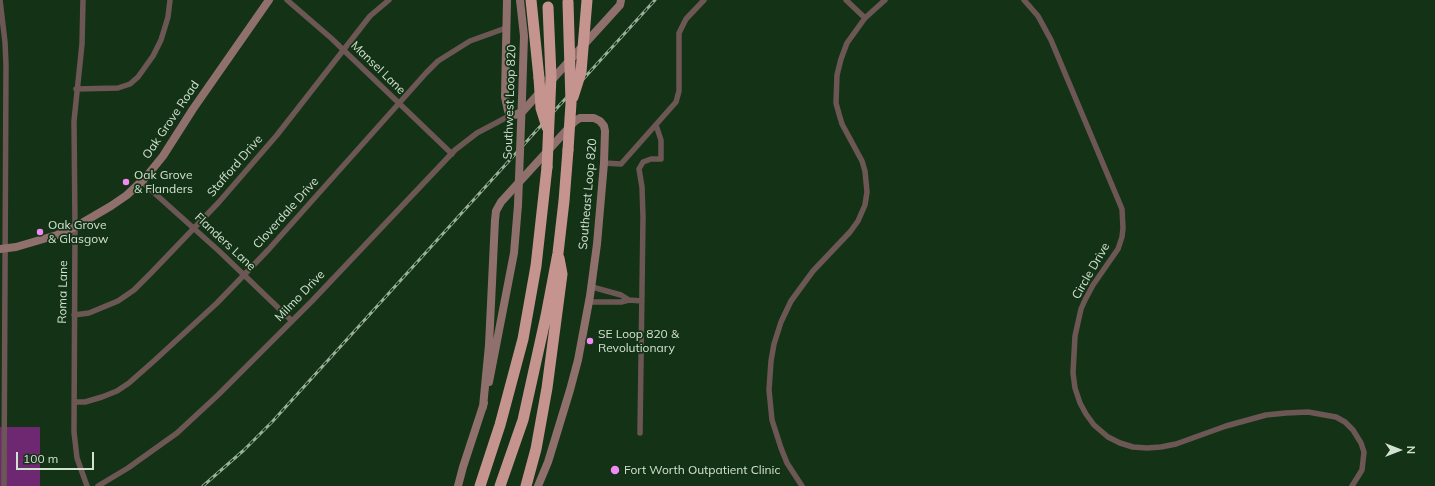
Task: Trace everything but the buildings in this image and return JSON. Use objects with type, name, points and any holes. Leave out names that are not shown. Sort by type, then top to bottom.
[{"type":"highway","points":[[531,0],[541,108],[549,135]]},
{"type":"highway","points":[[571,103],[581,72],[587,0]]},
{"type":"highway","points":[[500,486],[523,420],[558,253],[564,201],[571,103],[568,1]]},
{"type":"highway","points":[[480,486],[500,425],[523,339],[536,266],[549,135],[551,76],[548,4]]},
{"type":"highway","points":[[526,486],[536,449],[562,274],[558,253]]},
{"type":"main road","name":"Oak Grove Road","points":[[3,249],[16,247],[57,235],[75,227],[127,195],[163,156],[193,109],[269,0]]},
{"type":"main road","points":[[507,0],[505,98],[506,106],[511,114],[515,115],[523,111],[620,5],[621,0]]},
{"type":"main road","name":"Southwest Loop 820","points":[[518,205],[524,36],[520,0]]},
{"type":"main road","name":"Southeast Loop 820","points":[[483,407],[489,345],[494,220],[496,211],[506,196],[570,126],[580,118],[594,118],[600,121],[604,126],[605,131],[604,163],[592,287],[578,360],[570,390],[548,462],[538,486]]},
{"type":"main road","name":"Southeast Loop 820","points":[[458,486],[483,407],[493,368],[514,253],[518,205]]},
{"type":"street","points":[[0,0],[6,65],[3,176],[4,486]]},
{"type":"street","name":"Roma Lane","points":[[83,0],[82,44],[76,89],[73,156],[75,227],[74,432],[77,458],[87,486]]},
{"type":"street","points":[[76,89],[118,88],[130,84],[138,77],[153,56],[161,40],[168,17],[170,0]]},
{"type":"street","name":"Mansel Lane","points":[[287,0],[344,51],[452,154]]},
{"type":"street","name":"Stafford Drive","points":[[74,315],[89,313],[103,308],[134,290],[219,202],[277,135],[370,16],[388,0]]},
{"type":"street","points":[[604,163],[621,164],[676,102],[678,96],[679,40],[682,26],[686,19],[704,0]]},
{"type":"street","points":[[846,0],[865,18]]},
{"type":"street","points":[[802,486],[787,463],[780,448],[772,420],[769,390],[771,361],[774,344],[781,322],[791,301],[813,271],[850,232],[858,221],[865,205],[867,192],[865,171],[862,162],[842,124],[836,103],[837,75],[840,59],[847,43],[865,18],[885,0]]},
{"type":"street","name":"Circle Drive","points":[[1024,0],[1038,16],[1051,40],[1122,209],[1123,228],[1120,243],[1085,300],[1075,336],[1073,373],[1075,388],[1080,403],[1086,414],[1094,425],[1108,437],[1133,447],[1147,448],[1161,448],[1176,444],[1233,424],[1266,415],[1308,412],[1336,417],[1345,422],[1353,430],[1361,443],[1364,452],[1362,470],[1352,486]]},
{"type":"street","name":"Cloverdale Drive","points":[[74,402],[85,402],[102,397],[117,391],[129,383],[211,308],[268,249],[426,73],[444,58],[470,41],[506,28]]},
{"type":"street","name":"Milmo Drive","points":[[98,486],[128,468],[177,433],[218,395],[292,321],[452,154],[469,139],[511,114]]},
{"type":"street","points":[[640,433],[643,217],[642,187],[639,169],[643,162],[651,159],[661,159],[661,140],[656,125]]},
{"type":"street","name":"Flanders Lane","points":[[141,181],[244,274],[292,321]]},
{"type":"street","points":[[592,287],[621,295],[629,300]]},
{"type":"street","points":[[589,302],[621,302],[629,300],[642,301]]},
{"type":"shaded area","points":[[0,427],[40,427],[40,486],[0,486]]},
{"type":"railway","points":[[203,486],[244,450],[272,422],[655,0]]},
{"type":"place","name":"Oak Grove & Flanders","points":[[126,182]]},
{"type":"place","name":"Oak Grove & Glasgow","points":[[40,232]]},
{"type":"place","name":"SE Loop 820 & Revolutionary","points":[[590,341]]},
{"type":"place","name":"Fort Worth Outpatient Clinic","points":[[615,470]]}]
